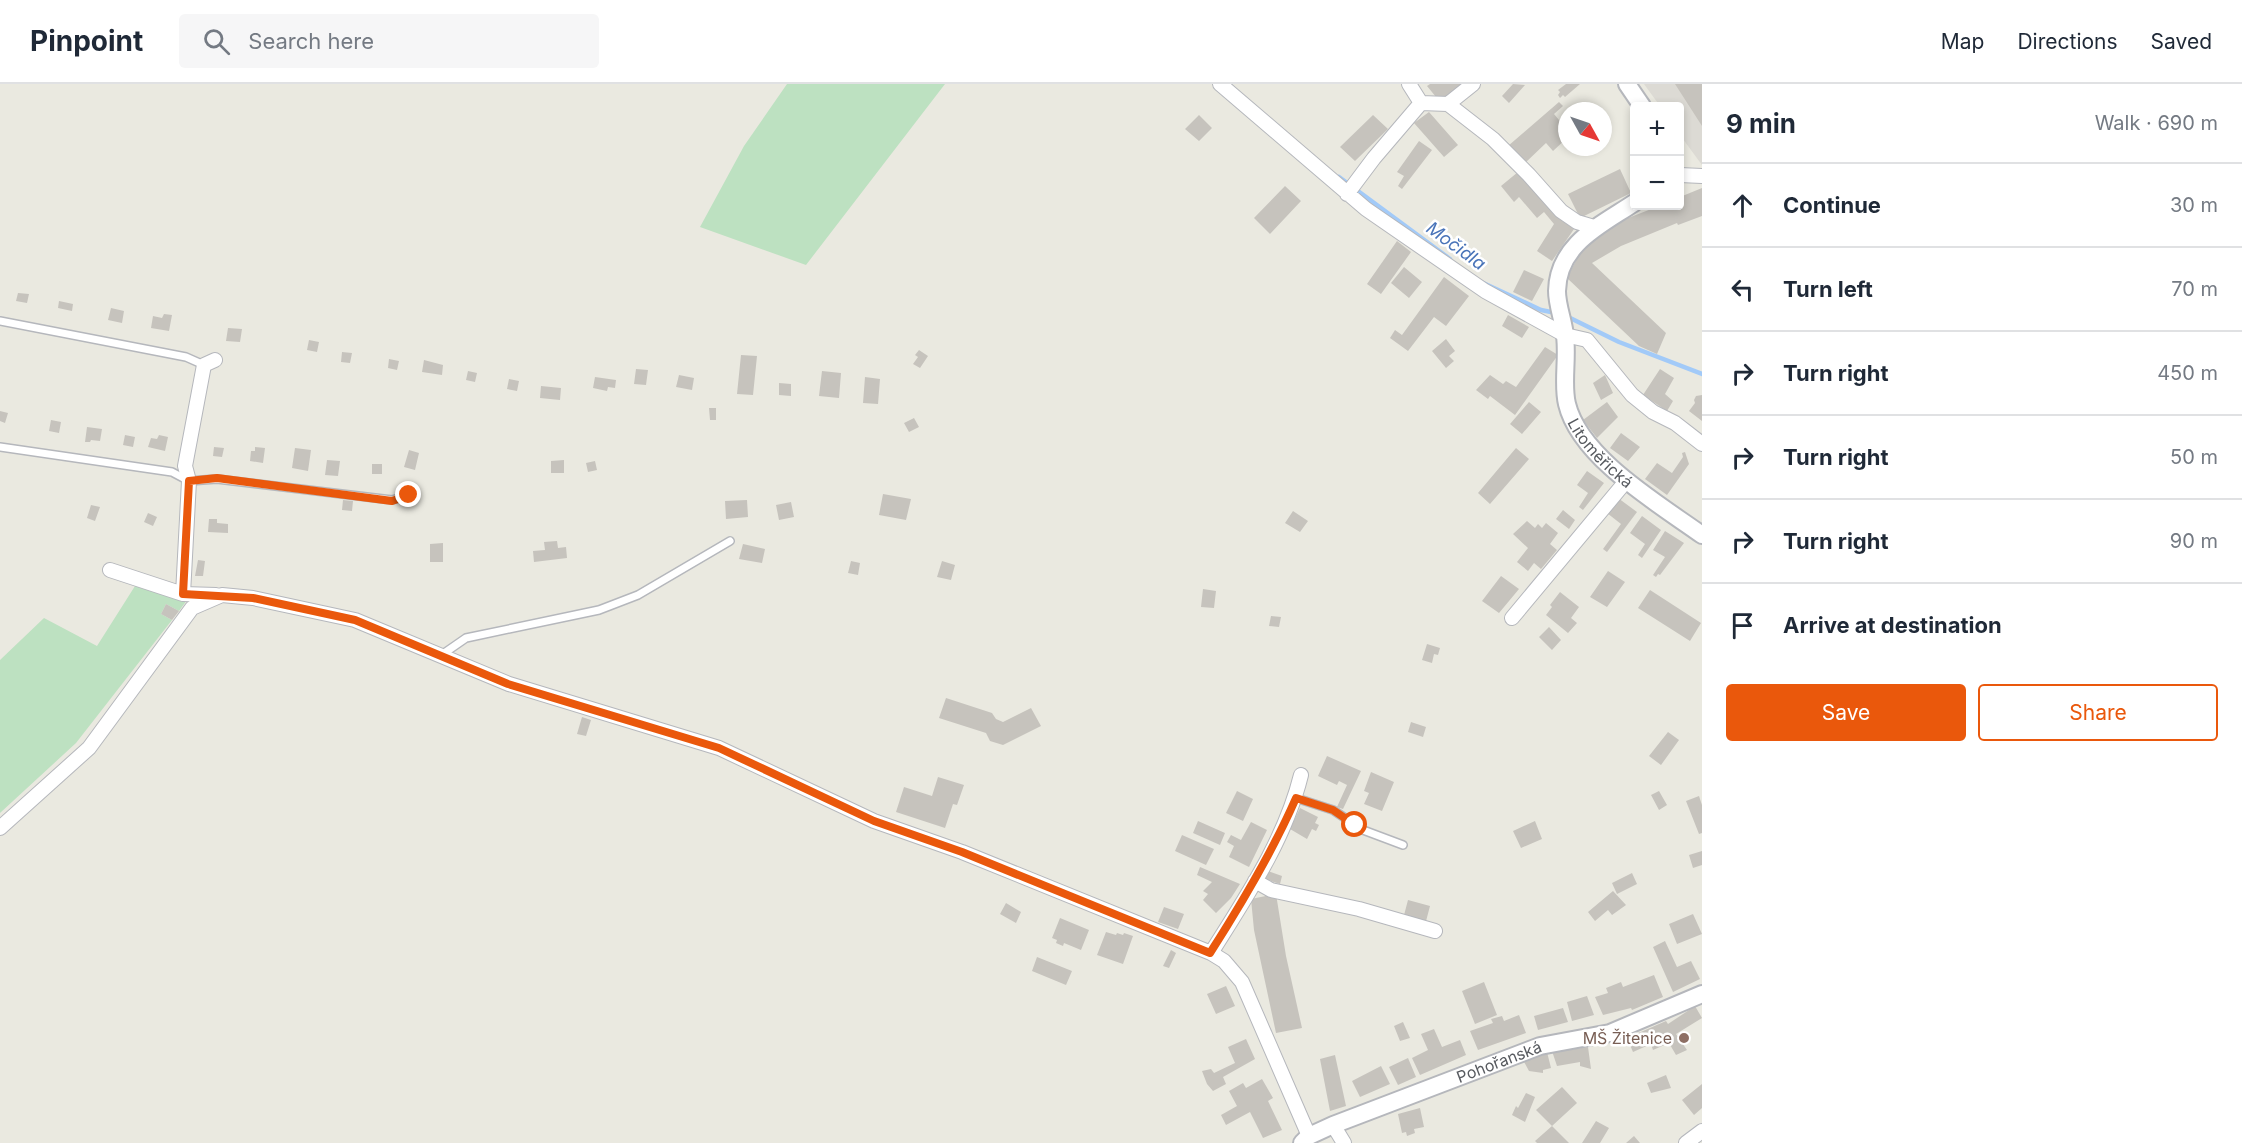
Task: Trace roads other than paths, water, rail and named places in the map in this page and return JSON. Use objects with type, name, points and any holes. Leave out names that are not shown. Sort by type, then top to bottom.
[{"type":"street","points":[[1220,84],[1347,194],[1485,291],[1587,340],[1632,395],[1653,412],[1675,423],[1702,444]]},
{"type":"street","points":[[1409,84],[1421,103]]},
{"type":"street","points":[[1448,104],[1473,84]]},
{"type":"street","points":[[1627,84],[1639,102]]},
{"type":"street","points":[[1347,194],[1421,103]]},
{"type":"street","points":[[1421,103],[1448,104],[1492,139],[1529,175],[1561,211],[1576,222],[1594,227]]},
{"type":"street","points":[[1684,175],[1702,176]]},
{"type":"street","name":"Litoměřická","points":[[1630,206],[1594,227],[1577,242],[1567,257],[1560,275],[1557,292],[1565,331],[1566,402],[1577,428],[1601,459],[1702,535]]},
{"type":"street","points":[[183,594],[189,481],[185,466],[209,363]]},
{"type":"street","points":[[1512,618],[1627,480]]},
{"type":"street","points":[[110,570],[183,594],[253,598],[355,620],[508,684],[719,748],[874,821],[962,852],[1210,953],[1224,961],[1242,982],[1305,1139]]},
{"type":"street","points":[[0,828],[89,748],[192,608],[222,595]]},
{"type":"street","points":[[1210,953],[1255,881],[1281,833],[1296,798],[1301,776]]},
{"type":"street","points":[[1255,881],[1271,890],[1359,909],[1436,931]]},
{"type":"street","name":"Pohořanská","points":[[1305,1139],[1333,1125],[1540,1046],[1610,1033],[1702,994]]},
{"type":"street","points":[[1333,1125],[1344,1143]]},
{"type":"street","points":[[1686,1143],[1702,1131]]},
{"type":"lane","points":[[0,321],[209,363]]},
{"type":"lane","points":[[0,447],[172,472],[189,481],[217,478],[392,501],[409,495]]},
{"type":"lane","points":[[440,656],[466,638],[599,610],[638,595],[730,541]]},
{"type":"lane","points":[[1296,798],[1333,810],[1363,830],[1403,845]]},
{"type":"waterway","name":"Močidla","points":[[1339,177],[1450,259]]},
{"type":"waterway","name":"Močidla","points":[[1481,282],[1541,310],[1556,313]]},
{"type":"waterway","name":"Močidla","points":[[1564,315],[1619,342],[1702,374]]},
{"type":"place","name":"MŠ Žitenice","points":[[1684,1038]]}]
